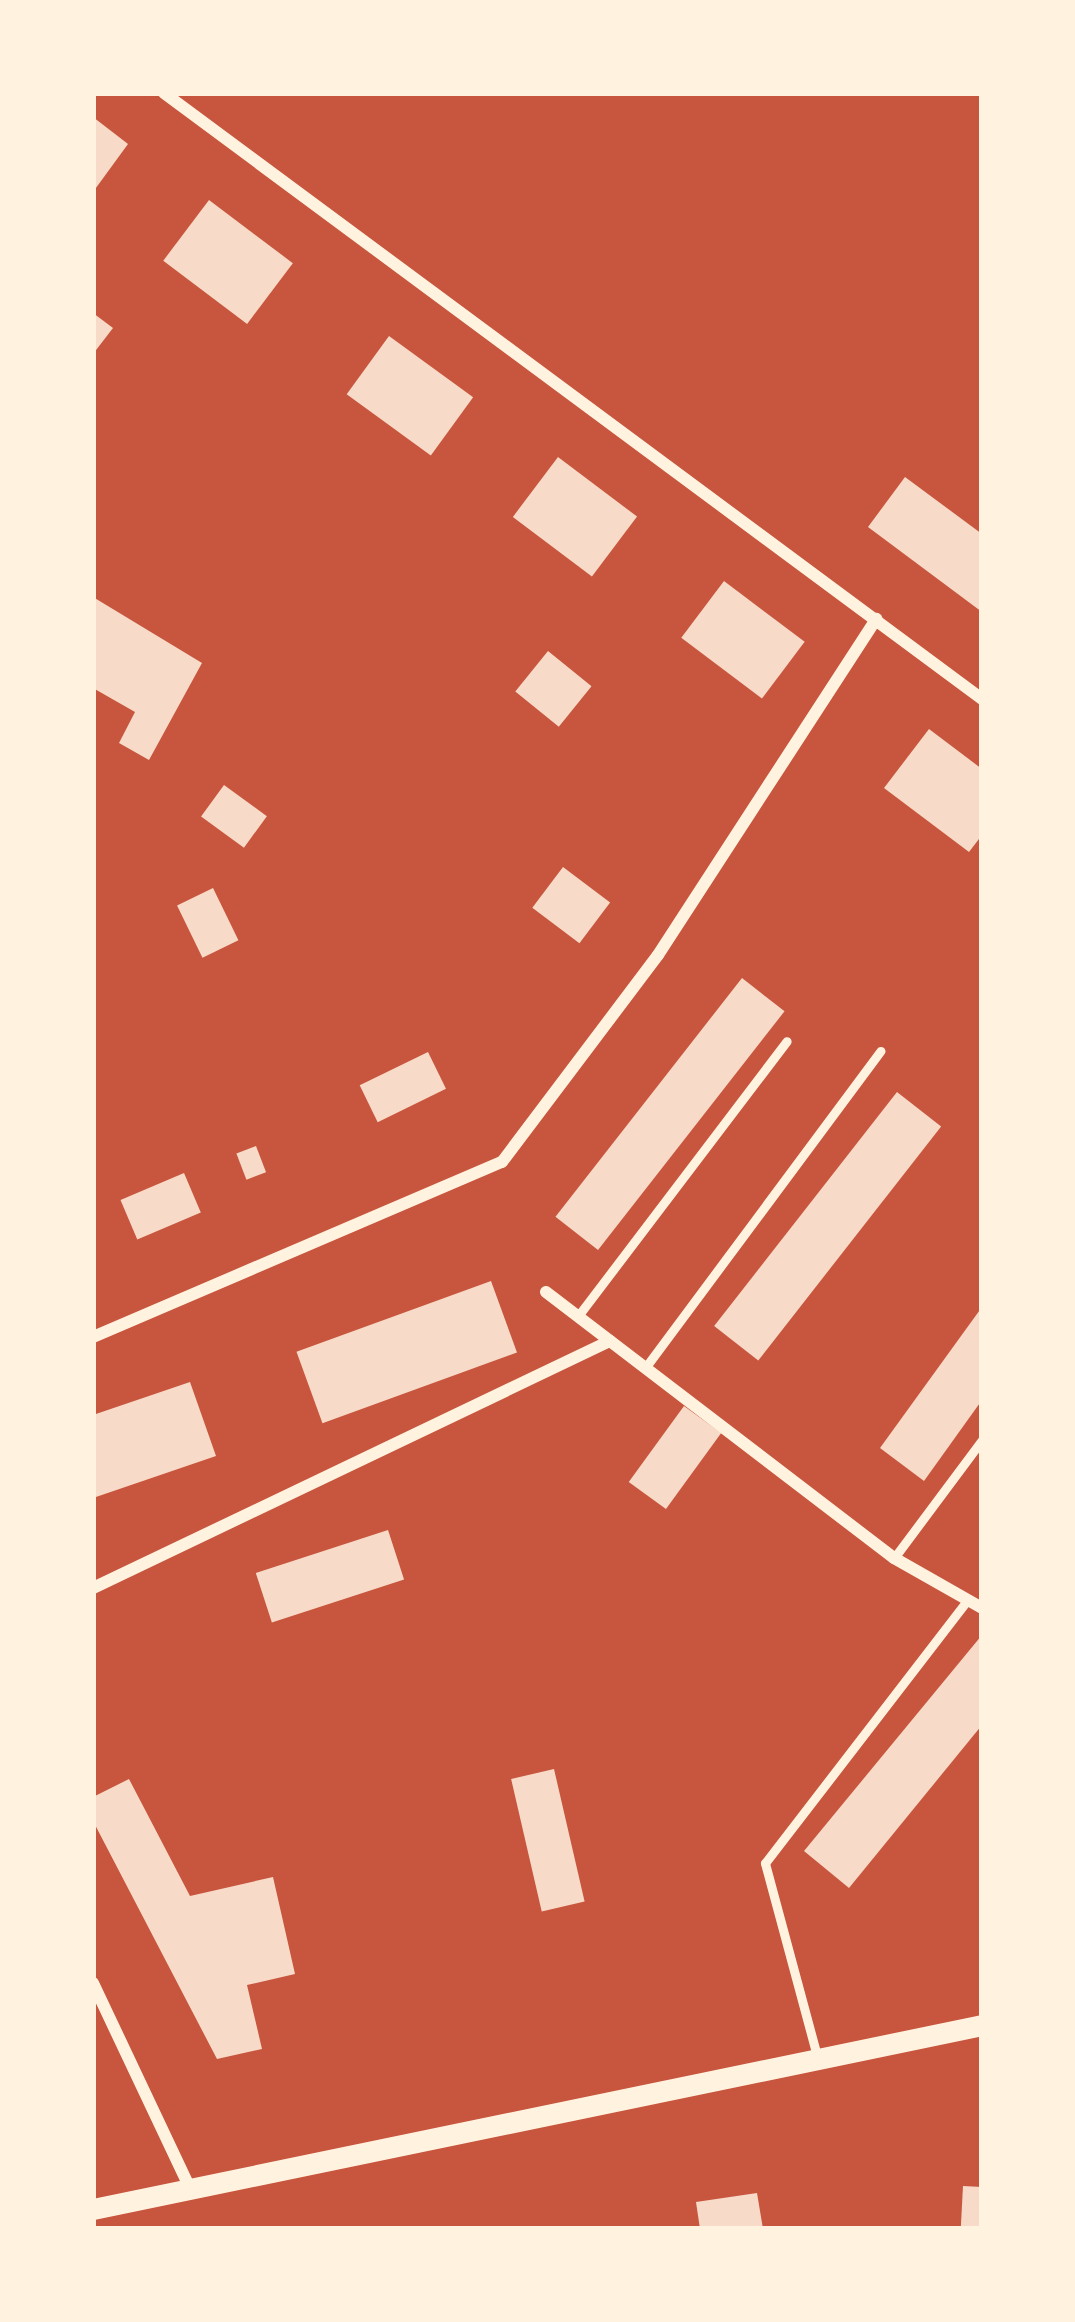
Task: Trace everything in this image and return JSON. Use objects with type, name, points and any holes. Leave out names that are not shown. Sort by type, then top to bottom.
[{"type":"street","points":[[164,93],[982,699]]},
{"type":"street","points":[[93,1337],[502,1162],[658,955],[876,619]]},
{"type":"street","points":[[546,1292],[894,1558],[982,1608]]},
{"type":"street","points":[[93,1588],[610,1341]]},
{"type":"street","points":[[93,1983],[190,2188]]},
{"type":"street","points":[[93,2209],[982,2025]]},
{"type":"lane","points":[[578,1316],[787,1040]]},
{"type":"lane","points":[[645,1368],[880,1052]]},
{"type":"lane","points":[[894,1558],[982,1440]]},
{"type":"lane","points":[[818,2059],[765,1863],[965,1602]]},
{"type":"building","points":[[93,117],[128,144],[93,192]]},
{"type":"building","points":[[209,200],[293,263],[247,324],[163,261]]},
{"type":"building","points":[[93,313],[113,328],[93,354]]},
{"type":"building","points":[[389,336],[473,397],[431,455],[347,394]]},
{"type":"building","points":[[558,457],[637,517],[592,576],[513,517]]},
{"type":"building","points":[[905,477],[982,534],[982,612],[868,527]]},
{"type":"building","points":[[724,581],[805,642],[762,698],[681,638]]},
{"type":"building","points":[[93,597],[202,663],[149,760],[119,743],[135,712],[93,688]]},
{"type":"building","points":[[548,651],[592,686],[559,727],[515,691]]},
{"type":"building","points":[[929,729],[982,769],[982,835],[969,852],[884,788]]},
{"type":"building","points":[[224,785],[267,816],[244,848],[201,817]]},
{"type":"building","points":[[563,867],[610,903],[579,943],[532,908]]},
{"type":"building","points":[[213,888],[238,940],[202,958],[177,906]]},
{"type":"building","points":[[742,978],[785,1011],[598,1250],[555,1217]]},
{"type":"building","points":[[428,1052],[446,1089],[378,1122],[360,1085]]},
{"type":"building","points":[[897,1092],[941,1126],[758,1361],[714,1326]]},
{"type":"building","points":[[256,1146],[266,1172],[246,1180],[236,1154]]},
{"type":"building","points":[[184,1173],[201,1213],[137,1240],[120,1200]]},
{"type":"building","points":[[491,1281],[517,1352],[322,1423],[296,1352]]},
{"type":"building","points":[[982,1307],[982,1400],[924,1481],[880,1448]]},
{"type":"building","points":[[190,1382],[216,1456],[93,1498],[93,1415]]},
{"type":"building","points":[[684,1406],[721,1433],[666,1509],[629,1482]]},
{"type":"building","points":[[388,1530],[404,1579],[272,1622],[256,1573]]},
{"type":"building","points":[[982,1635],[982,1725],[849,1888],[804,1851]]},
{"type":"building","points":[[554,1769],[585,1902],[542,1911],[511,1779]]},
{"type":"building","points":[[129,1779],[190,1896],[273,1877],[295,1974],[247,1985],[262,2049],[217,2059],[93,1821],[93,1797]]},
{"type":"building","points":[[963,2186],[982,2187],[980,2229],[961,2229]]},
{"type":"building","points":[[757,2193],[763,2229],[700,2229],[696,2202]]}]
